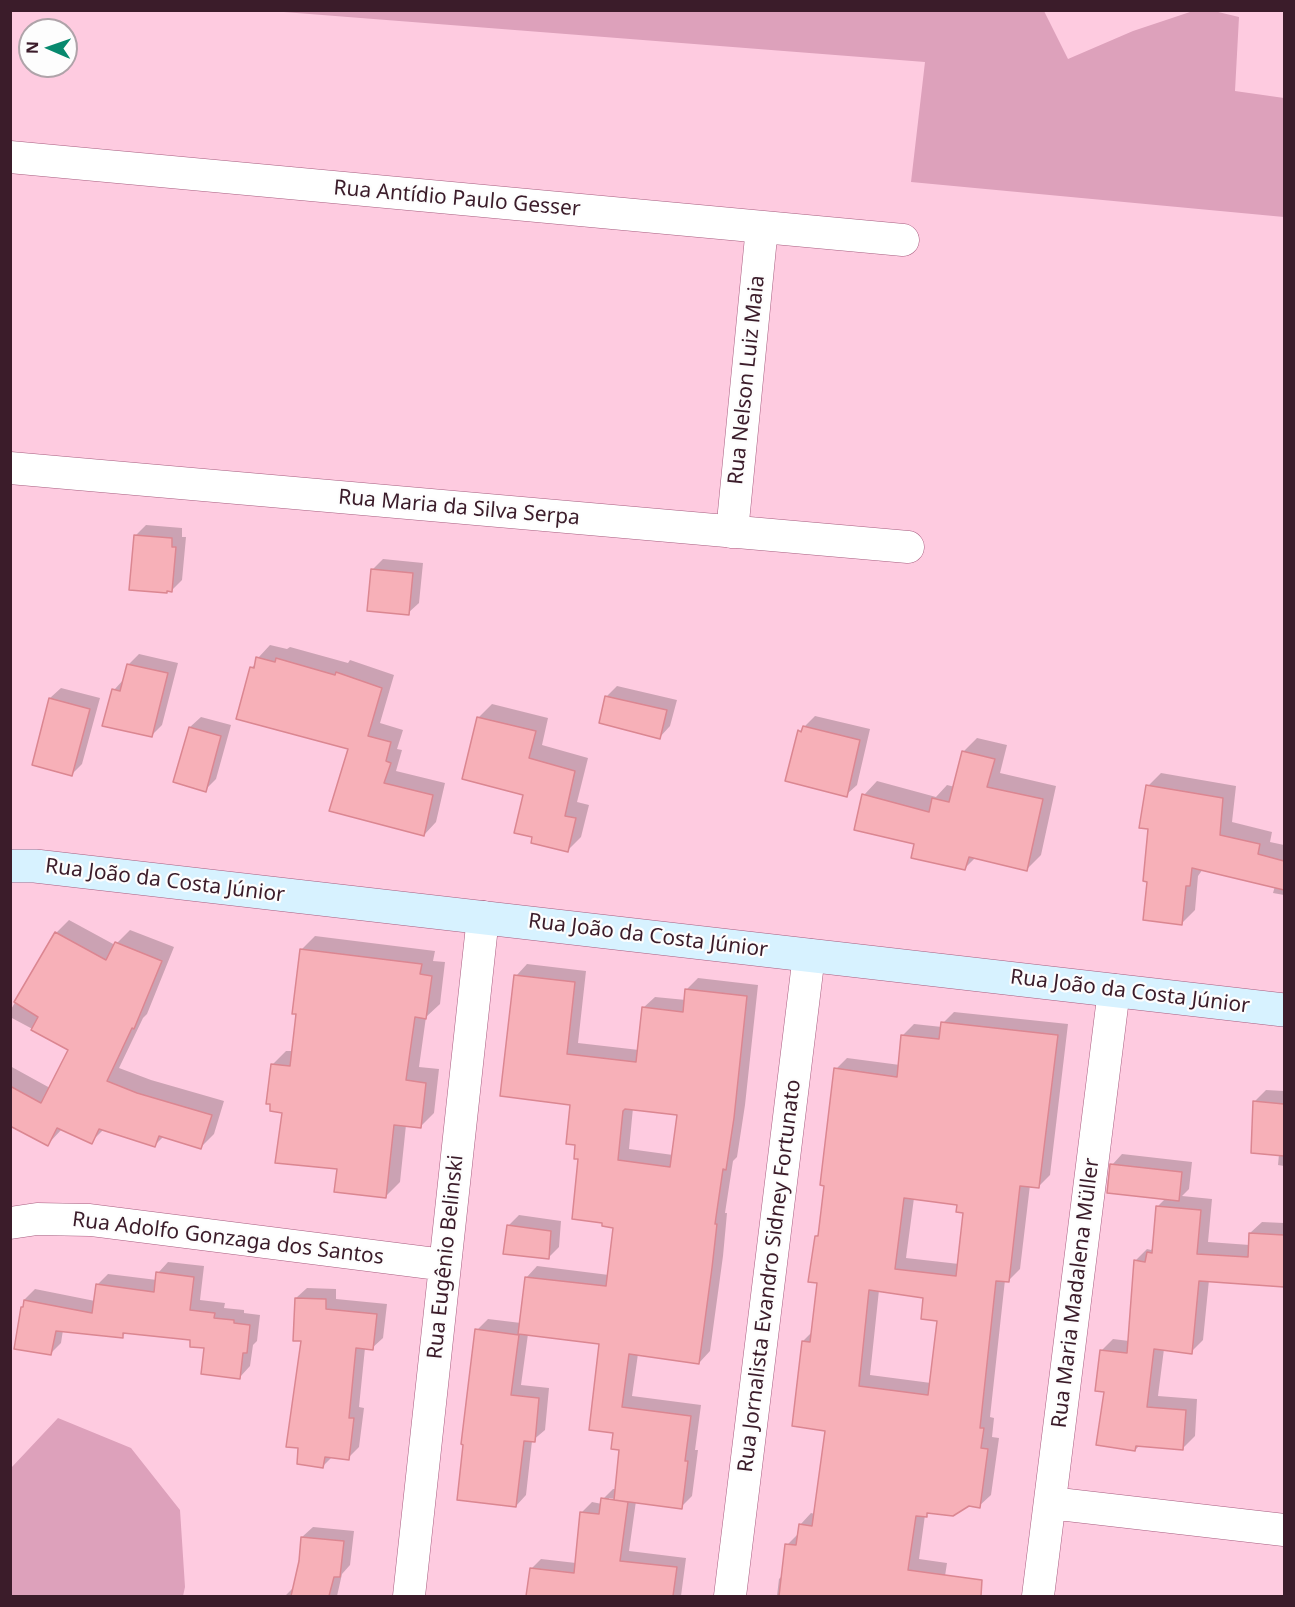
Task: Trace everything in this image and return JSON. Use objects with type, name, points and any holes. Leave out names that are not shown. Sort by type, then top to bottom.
[{"type":"main road","name":"Rua João da Costa Júnior","points":[[10,866],[35,866],[1284,1010]]},
{"type":"street","name":"Rua Antídio Paulo Gesser","points":[[10,157],[903,240]]},
{"type":"street","name":"Rua Nelson Luiz Maia","points":[[732,532],[762,227]]},
{"type":"street","name":"Rua Maria da Silva Serpa","points":[[10,468],[908,547]]},
{"type":"street","name":"Rua Eugênio Belinski","points":[[409,1596],[483,917]]},
{"type":"street","name":"Rua Jornalista Evandro Sidney Fortunato","points":[[730,1596],[809,955]]},
{"type":"street","name":"Rua Maria Madalena Müller","points":[[1038,1596],[1114,990]]},
{"type":"street","name":"Rua Adolfo Gonzaga dos Santos","points":[[10,1223],[37,1219],[90,1220],[445,1265]]},
{"type":"street","points":[[1050,1503],[1284,1530]]},
{"type":"shaded area","points":[[271,11],[1044,11],[1068,59],[1133,31],[1193,11],[1214,11],[1239,17],[1235,91],[1284,98],[1284,217],[911,182],[925,62]]},
{"type":"shaded area","points":[[58,1418],[131,1448],[180,1510],[185,1587],[183,1596],[11,1596],[11,1468]]},
{"type":"building","points":[[134,535],[172,538],[172,547],[176,547],[172,592],[129,590]]},
{"type":"building","points":[[371,569],[413,573],[409,615],[367,611]]},
{"type":"building","points":[[256,657],[275,662],[276,658],[335,675],[336,672],[382,688],[368,736],[391,742],[386,761],[391,763],[384,783],[433,795],[424,836],[329,811],[348,749],[236,719],[250,667],[254,668]]},
{"type":"building","points":[[127,664],[168,673],[152,737],[102,726],[112,689],[120,691]]},
{"type":"building","points":[[605,696],[667,710],[660,739],[599,723]]},
{"type":"building","points":[[49,698],[90,709],[72,776],[32,765]]},
{"type":"building","points":[[477,717],[536,731],[529,758],[575,771],[565,816],[576,818],[568,852],[531,843],[532,837],[514,833],[523,795],[462,779]]},
{"type":"building","points":[[803,726],[860,740],[847,797],[785,781],[798,730],[801,732]]},
{"type":"building","points":[[189,727],[221,736],[206,792],[173,782]]},
{"type":"building","points":[[962,751],[995,759],[987,787],[1043,799],[1027,871],[969,857],[965,870],[911,858],[914,844],[854,830],[862,794],[929,812],[932,798],[949,802]]},
{"type":"building","points":[[1146,785],[1223,798],[1220,835],[1260,844],[1258,854],[1284,861],[1284,890],[1192,868],[1190,886],[1186,886],[1182,925],[1143,920],[1147,882],[1143,881],[1148,829],[1139,828]]},
{"type":"building","points":[[55,932],[106,960],[115,942],[162,961],[134,1029],[132,1028],[107,1081],[137,1093],[212,1115],[201,1149],[159,1136],[155,1147],[99,1129],[92,1144],[57,1128],[48,1146],[10,1126],[10,1086],[41,1103],[68,1050],[31,1030],[38,1017],[14,1002]]},
{"type":"building","points":[[300,949],[422,964],[420,974],[432,976],[426,1019],[415,1017],[406,1080],[426,1083],[421,1128],[394,1125],[386,1198],[334,1192],[337,1169],[275,1163],[282,1113],[270,1111],[270,1104],[266,1104],[271,1064],[290,1066],[296,1014],[292,1014]]},
{"type":"building","points":[[514,975],[575,982],[567,1054],[636,1062],[642,1007],[683,1012],[685,989],[747,996],[734,1118],[726,1170],[723,1169],[715,1224],[717,1224],[712,1268],[699,1364],[629,1354],[622,1407],[691,1416],[682,1509],[614,1500],[619,1450],[611,1449],[613,1433],[589,1430],[599,1344],[518,1334],[525,1277],[606,1286],[613,1228],[602,1226],[602,1223],[572,1219],[578,1159],[574,1159],[575,1145],[566,1144],[570,1105],[500,1096]],"holes":[[[625,1109],[677,1115],[670,1167],[618,1160]]]},
{"type":"building","points":[[941,1022],[1058,1035],[1039,1188],[1020,1186],[1009,1282],[996,1281],[980,1428],[984,1428],[981,1448],[988,1449],[980,1508],[969,1506],[953,1516],[927,1513],[927,1517],[916,1516],[908,1570],[982,1580],[981,1596],[779,1596],[785,1544],[796,1545],[799,1524],[812,1526],[825,1431],[792,1426],[802,1341],[810,1342],[817,1283],[808,1282],[815,1236],[818,1236],[824,1186],[820,1185],[834,1068],[897,1077],[901,1035],[939,1039]],"holes":[[[904,1198],[957,1205],[956,1212],[963,1213],[956,1276],[895,1269]],[[869,1290],[923,1298],[921,1319],[937,1321],[928,1395],[859,1386]]]},
{"type":"building","points":[[1253,1101],[1284,1104],[1284,1156],[1251,1153]]},
{"type":"building","points":[[1110,1164],[1182,1172],[1179,1201],[1107,1193]]},
{"type":"building","points":[[1156,1206],[1201,1210],[1197,1254],[1248,1257],[1249,1233],[1284,1235],[1284,1287],[1199,1281],[1192,1354],[1154,1349],[1147,1407],[1186,1410],[1183,1450],[1136,1446],[1135,1451],[1096,1445],[1104,1392],[1095,1391],[1100,1350],[1127,1353],[1134,1260],[1145,1262],[1147,1252],[1152,1253]]},
{"type":"building","points":[[507,1225],[551,1231],[549,1259],[503,1254]]},
{"type":"building","points":[[156,1272],[194,1277],[190,1310],[215,1313],[214,1318],[234,1320],[234,1323],[250,1325],[247,1353],[243,1353],[240,1379],[201,1374],[204,1348],[190,1347],[190,1340],[123,1333],[123,1338],[56,1331],[51,1355],[14,1349],[24,1300],[92,1313],[96,1284],[154,1292]]},
{"type":"building","points":[[295,1298],[326,1299],[326,1309],[377,1314],[373,1350],[356,1348],[349,1418],[354,1418],[349,1460],[325,1457],[323,1468],[297,1464],[298,1448],[286,1447],[301,1341],[293,1341]]},
{"type":"building","points":[[475,1329],[519,1335],[511,1395],[539,1398],[535,1442],[524,1441],[516,1507],[457,1500],[463,1445],[461,1444]]},
{"type":"building","points":[[601,1498],[628,1502],[620,1561],[677,1567],[673,1596],[526,1596],[530,1568],[574,1573],[580,1512],[599,1514]]},
{"type":"building","points":[[301,1537],[344,1541],[340,1577],[334,1577],[329,1596],[291,1596],[299,1561]]}]
